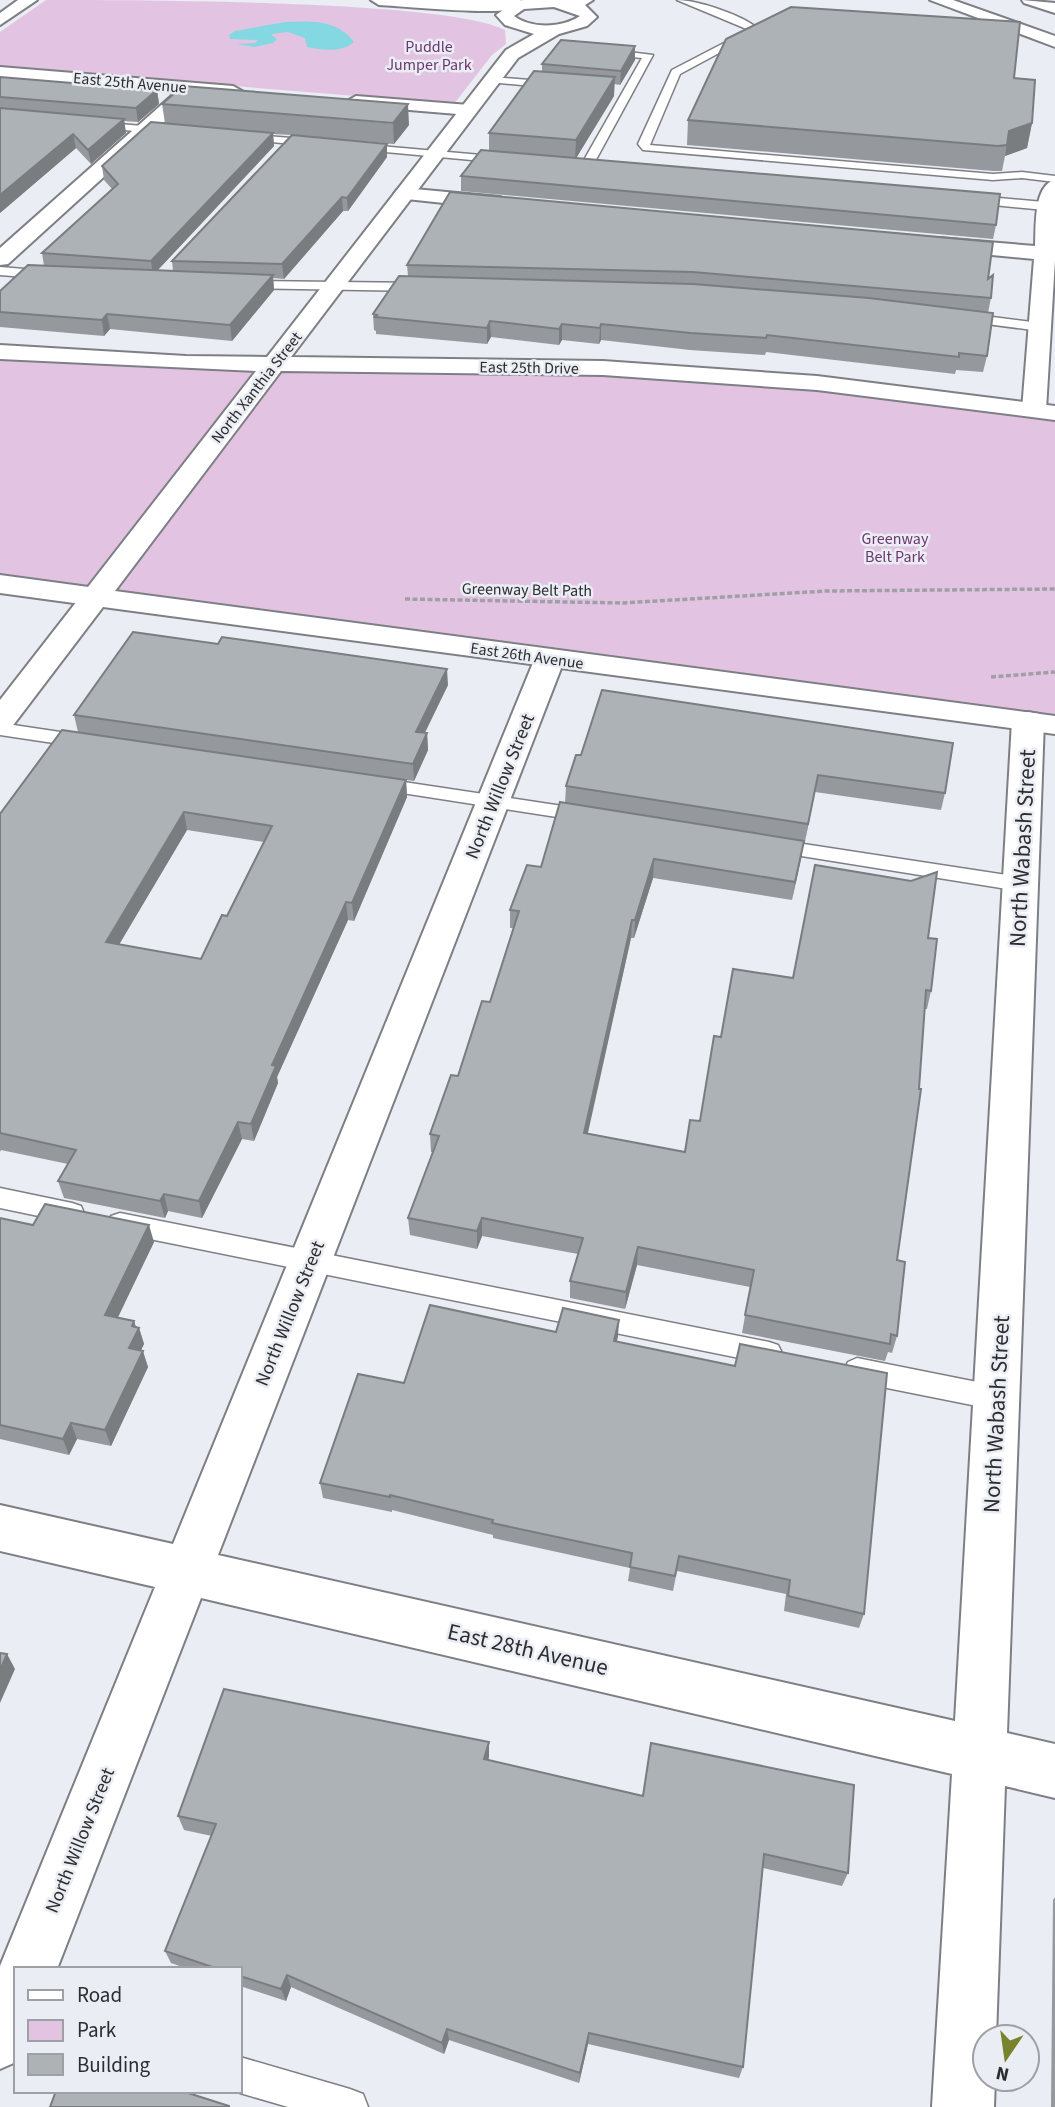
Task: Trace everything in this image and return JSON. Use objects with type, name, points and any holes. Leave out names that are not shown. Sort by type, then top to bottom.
[{"type":"street","points":[[1,19],[29,0]]},
{"type":"street","points":[[379,0],[440,5],[556,3],[587,7],[605,4]]},
{"type":"street","points":[[938,0],[1055,42]]},
{"type":"street","points":[[1030,0],[1055,8]]},
{"type":"street","points":[[440,5],[531,28],[557,28]]},
{"type":"street","points":[[512,54],[515,30],[508,21],[506,12],[520,5]]},
{"type":"street","name":"North Xanthia Street","points":[[0,721],[512,54],[557,28],[585,21],[587,7]]},
{"type":"street","name":"East 25th Avenue","points":[[0,72],[246,92]]},
{"type":"street","points":[[0,259],[191,88]]},
{"type":"street","points":[[343,100],[469,110]]},
{"type":"street","points":[[404,194],[522,205]]},
{"type":"street","points":[[1045,412],[1040,327],[1044,253],[1053,200]]},
{"type":"street","points":[[920,242],[1044,253]]},
{"type":"street","name":"East 25th Drive","points":[[0,352],[273,365],[512,365],[643,371],[817,383],[1045,412]]},
{"type":"street","name":"East 26th Avenue","points":[[0,584],[1041,723]]},
{"type":"street","name":"North Willow Street","points":[[27,1967],[550,657]]},
{"type":"street","name":"North Wabash Street","points":[[963,2107],[1020,884],[1041,723]]},
{"type":"street","name":"East 28th Avenue","points":[[0,1528],[1055,1771]]},
{"type":"lane","points":[[687,2],[709,0]]},
{"type":"lane","points":[[687,2],[749,25],[755,31],[676,72],[644,145],[647,148],[993,177],[1022,175],[1055,179]]},
{"type":"lane","points":[[586,51],[648,55],[586,167]]},
{"type":"lane","points":[[492,80],[563,86]]},
{"type":"lane","points":[[615,90],[628,91]]},
{"type":"lane","points":[[81,123],[178,132]]},
{"type":"lane","points":[[234,136],[328,145]]},
{"type":"lane","points":[[280,151],[289,141]]},
{"type":"lane","points":[[341,146],[522,161]]},
{"type":"lane","points":[[573,166],[600,168]]},
{"type":"lane","points":[[959,199],[1053,200]]},
{"type":"lane","points":[[0,271],[65,276]]},
{"type":"lane","points":[[224,284],[430,287]]},
{"type":"lane","points":[[951,316],[1040,327]]},
{"type":"lane","points":[[0,729],[110,745]]},
{"type":"lane","points":[[356,781],[615,820]]},
{"type":"lane","points":[[750,841],[1020,884]]},
{"type":"lane","points":[[0,1198],[794,1358]]},
{"type":"lane","points":[[835,1366],[997,1398]]},
{"type":"lane","points":[[242,2076],[350,2107]]},
{"type":"path","name":"Greenway Belt Path","points":[[393,599],[622,603],[826,591],[1055,589]]},
{"type":"path","points":[[979,678],[1055,672]]},
{"type":"green space","name":"Puddle Jumper Park","points":[[46,0],[286,4],[422,13],[473,20],[505,30],[506,44],[492,55],[454,104],[0,67],[0,32]]},
{"type":"green space","name":"Greenway Belt Park","points":[[0,352],[603,368],[1055,413],[1055,725],[0,584]]},
{"type":"water","points":[[285,22],[332,25],[354,42],[344,48],[332,50],[307,47],[305,38],[288,32],[271,34],[277,39],[273,43],[254,47],[237,44],[255,43],[258,40],[230,39],[229,35],[235,31]]},
{"type":"building","points":[[791,7],[1020,22],[1014,78],[1035,80],[1032,123],[1009,131],[1007,145],[998,146],[688,120],[726,39]]},
{"type":"building","points":[[561,40],[635,46],[621,71],[542,64]]},
{"type":"building","points":[[534,71],[615,77],[576,140],[489,133]]},
{"type":"building","points":[[0,77],[157,90],[136,108],[0,97]]},
{"type":"building","points":[[183,86],[408,104],[393,123],[162,104]]},
{"type":"building","points":[[0,108],[124,119],[88,150],[73,134],[0,195]]},
{"type":"building","points":[[151,122],[273,133],[151,261],[42,253],[118,184],[102,166]]},
{"type":"building","points":[[292,135],[387,144],[347,198],[342,197],[282,264],[172,261]]},
{"type":"building","points":[[481,150],[1000,194],[996,225],[461,176]]},
{"type":"building","points":[[450,192],[993,242],[988,279],[993,275],[991,298],[693,272],[407,265]]},
{"type":"building","points":[[28,265],[273,275],[230,325],[107,314],[102,320],[0,312],[0,291]]},
{"type":"building","points":[[399,276],[693,284],[869,298],[993,313],[987,356],[959,353],[959,357],[767,335],[766,338],[601,324],[600,328],[562,324],[559,329],[490,321],[487,328],[375,317],[377,315],[373,314]]},
{"type":"building","points":[[133,632],[218,644],[222,637],[447,669],[416,732],[427,733],[413,764],[74,715]]},
{"type":"building","points":[[602,690],[953,743],[945,793],[818,775],[808,824],[566,786],[576,755],[581,755]]},
{"type":"building","points":[[62,730],[406,780],[352,903],[346,902],[272,1065],[276,1066],[251,1124],[238,1122],[199,1201],[164,1194],[160,1201],[58,1181],[76,1150],[0,1133],[0,814]],"holes":[[[184,812],[272,826],[227,916],[222,915],[201,959],[106,942]]]},
{"type":"building","points":[[560,802],[804,841],[795,882],[654,859],[635,920],[632,920],[584,1133],[685,1152],[690,1120],[700,1121],[714,1036],[721,1037],[733,969],[793,978],[815,865],[911,881],[937,872],[928,938],[937,939],[931,991],[926,990],[921,1089],[897,1260],[905,1262],[897,1336],[891,1334],[890,1344],[745,1315],[754,1270],[638,1247],[626,1292],[570,1281],[583,1238],[482,1218],[477,1231],[408,1218],[439,1136],[430,1134],[451,1075],[458,1076],[482,1001],[490,1002],[519,911],[510,910],[527,865],[541,867]]},
{"type":"building","points":[[45,1204],[149,1225],[105,1315],[134,1321],[132,1326],[139,1328],[129,1348],[143,1351],[105,1430],[71,1423],[63,1439],[0,1425],[0,1218],[33,1225]]},
{"type":"building","points":[[430,1305],[556,1332],[563,1308],[619,1320],[614,1341],[735,1366],[740,1344],[887,1373],[864,1614],[788,1596],[790,1580],[679,1556],[675,1576],[630,1567],[632,1553],[492,1523],[493,1520],[390,1495],[320,1483],[358,1374],[404,1383]]},
{"type":"building","points":[[0,1653],[7,1654],[0,1670]]},
{"type":"building","points":[[224,1689],[489,1742],[484,1759],[643,1796],[651,1743],[854,1785],[848,1873],[764,1854],[743,2067],[589,2033],[580,2073],[447,2029],[442,2043],[287,1975],[281,1989],[242,1977],[242,1967],[212,1967],[165,1951],[216,1824],[178,1816]]},
{"type":"building","points":[[55,2093],[188,2093],[229,2106],[229,2107],[50,2107]]}]
